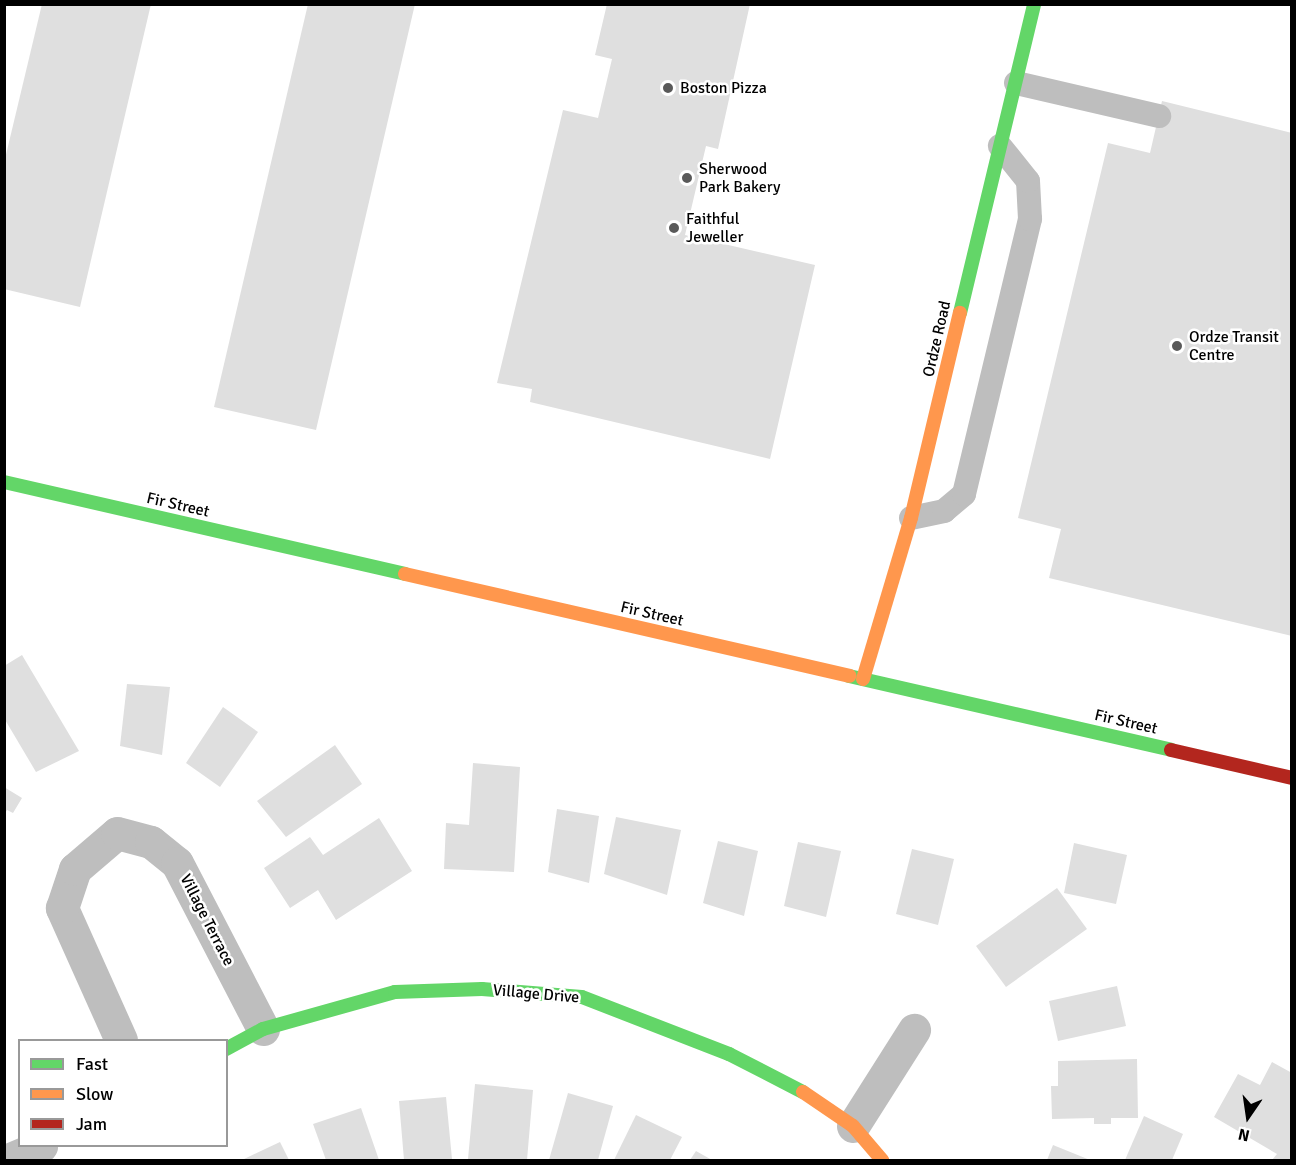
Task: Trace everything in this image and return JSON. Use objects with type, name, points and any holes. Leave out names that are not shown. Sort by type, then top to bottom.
[{"type":"street","name":"Ordze Road","points":[[862,679],[910,518],[1034,4]]},
{"type":"street","name":"Fir Street","points":[[4,482],[1292,778]]},
{"type":"street","name":"Village Terrace","points":[[120,1039],[62,908],[75,869],[117,833],[151,842],[177,862],[263,1029]]},
{"type":"street","name":"Village Drive","points":[[228,1048],[263,1029],[395,992],[482,989],[582,997],[729,1054],[807,1094],[853,1126],[882,1161]]},
{"type":"street","points":[[853,1126],[914,1030]]},
{"type":"street","points":[[8,1161],[39,1147]]},
{"type":"lane","points":[[1016,83],[1159,117]]},
{"type":"lane","points":[[910,518],[944,511],[964,494],[1025,242],[1030,219],[1028,181],[1000,146]]},
{"type":"building","points":[[42,4],[151,4],[80,307],[4,289],[4,163]]},
{"type":"building","points":[[308,4],[415,4],[316,430],[214,407]]},
{"type":"building","points":[[607,4],[750,4],[718,149],[706,146],[685,235],[815,265],[770,459],[530,402],[532,389],[497,383],[563,110],[598,118],[612,59],[595,55]]},
{"type":"building","name":"Ordze Transit Centre","points":[[1162,101],[1292,133],[1292,636],[1049,578],[1061,529],[1018,518],[1108,143],[1150,153]]},
{"type":"building","points":[[22,655],[79,751],[36,772],[4,718],[4,666]]},
{"type":"building","points":[[127,684],[170,687],[162,755],[120,746]]},
{"type":"building","points":[[223,707],[258,732],[220,787],[186,763]]},
{"type":"building","points":[[335,745],[362,784],[286,837],[257,801]]},
{"type":"building","points":[[473,763],[520,767],[514,872],[444,869],[446,823],[469,825]]},
{"type":"building","points":[[4,787],[22,798],[13,813],[7,810],[4,815]]},
{"type":"building","points":[[557,809],[599,816],[589,883],[548,872]]},
{"type":"building","points":[[616,817],[681,830],[667,895],[604,874]]},
{"type":"building","points":[[379,818],[412,871],[336,920],[318,890],[290,908],[264,868],[310,837],[323,855]]},
{"type":"building","points":[[718,841],[758,851],[744,916],[703,903]]},
{"type":"building","points":[[798,842],[841,851],[826,917],[784,906]]},
{"type":"building","points":[[1074,843],[1127,855],[1116,904],[1064,893]]},
{"type":"building","points":[[912,849],[954,859],[938,925],[896,914]]},
{"type":"building","points":[[1057,888],[1087,929],[1006,987],[976,946]]},
{"type":"building","points":[[1117,986],[1126,1026],[1058,1041],[1049,1001]]},
{"type":"building","points":[[1137,1059],[1138,1118],[1111,1118],[1111,1124],[1094,1124],[1094,1118],[1052,1119],[1051,1086],[1058,1086],[1058,1061]]},
{"type":"building","points":[[1272,1062],[1292,1073],[1292,1160],[1272,1160],[1277,1154],[1214,1117],[1238,1074],[1260,1085]]},
{"type":"building","points":[[475,1084],[533,1090],[527,1160],[468,1159]]},
{"type":"building","points":[[568,1093],[613,1106],[598,1160],[549,1160]]},
{"type":"building","points":[[446,1097],[452,1159],[404,1160],[399,1101]]},
{"type":"building","points":[[361,1108],[379,1160],[326,1160],[313,1124]]},
{"type":"building","points":[[636,1115],[682,1137],[670,1160],[614,1160]]},
{"type":"building","points":[[1144,1116],[1183,1134],[1172,1160],[1125,1160]]},
{"type":"building","points":[[280,1142],[289,1160],[242,1160]]},
{"type":"building","points":[[1053,1145],[1090,1160],[1047,1160]]},
{"type":"building","points":[[696,1151],[712,1160],[690,1160]]},
{"type":"traffic: fast","points":[[960,313],[1034,4]]},
{"type":"traffic: fast","points":[[4,482],[405,574]]},
{"type":"traffic: fast","points":[[849,676],[1171,750]]},
{"type":"traffic: fast","points":[[228,1048],[263,1029],[395,992],[482,989],[582,997],[729,1054],[803,1092]]},
{"type":"traffic: slow","points":[[863,679],[911,518],[960,313]]},
{"type":"traffic: slow","points":[[405,574],[849,676]]},
{"type":"traffic: slow","points":[[803,1092],[853,1126],[882,1160]]},
{"type":"traffic: jam","points":[[1171,750],[1292,778]]},
{"type":"place","name":"Boston Pizza","points":[[668,88]]},
{"type":"place","name":"Sherwood Park Bakery","points":[[687,178]]},
{"type":"place","name":"Faithful Jeweller","points":[[674,228]]},
{"type":"place","name":"Ordze Transit Centre","points":[[1177,346]]}]
